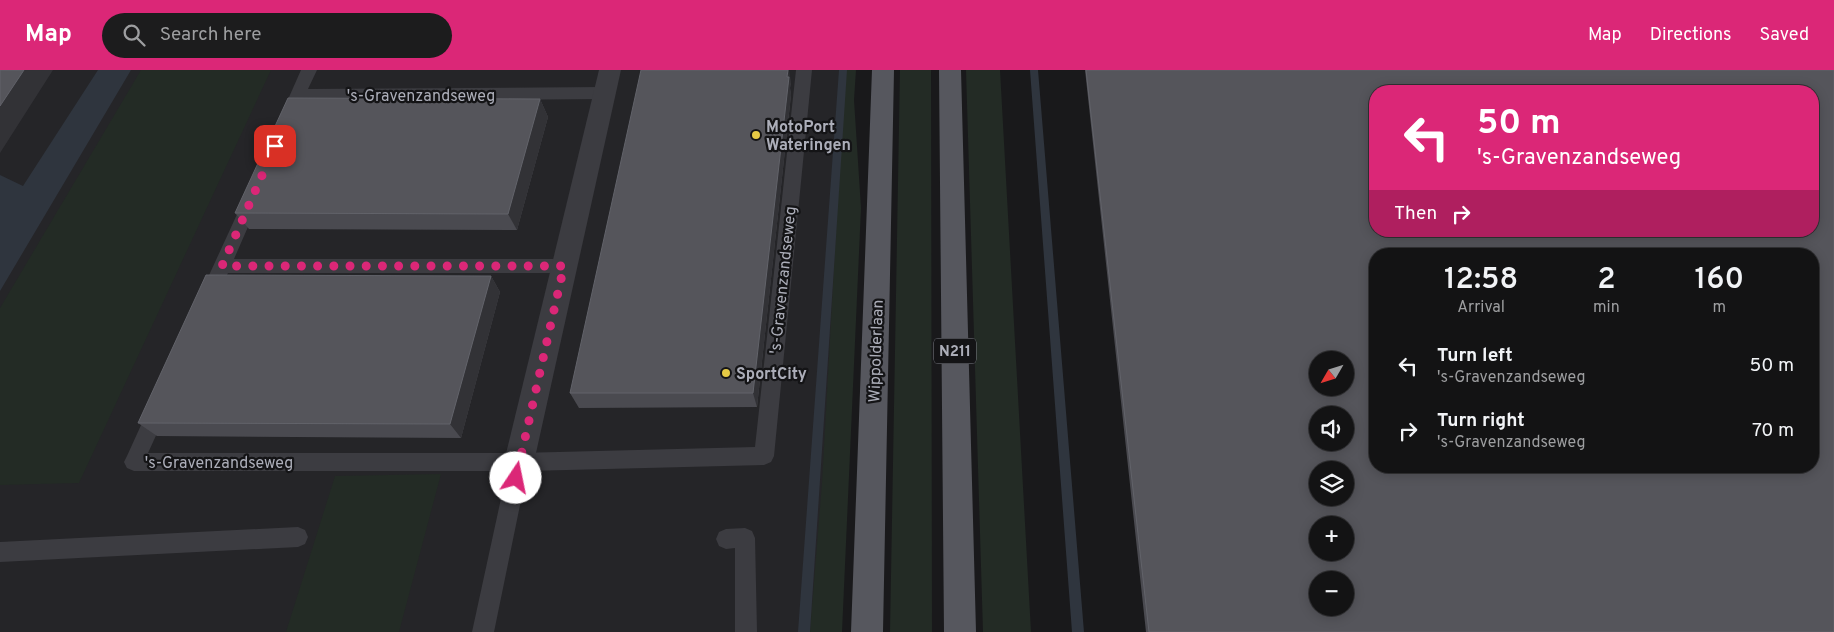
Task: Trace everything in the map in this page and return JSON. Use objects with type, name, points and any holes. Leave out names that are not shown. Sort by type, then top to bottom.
[{"type":"main road","name":"Wippolderlaan","points":[[867,632],[883,70]]},
{"type":"main road","name":"N211","points":[[950,70],[960,632]]},
{"type":"street","name":"'s-Gravenzandseweg","points":[[519,462],[607,82]]},
{"type":"lane","points":[[278,140],[309,70]]},
{"type":"lane","name":"'s-Gravenzandseweg","points":[[166,391],[134,462],[519,462],[764,456],[804,70]]},
{"type":"lane","name":"'s-Gravenzandseweg","points":[[298,96],[607,82]]},
{"type":"lane","points":[[202,310],[262,176]]},
{"type":"lane","points":[[222,266],[564,266]]},
{"type":"lane","name":"'s-Gravenzandseweg","points":[[483,632],[519,462]]},
{"type":"lane","points":[[0,552],[298,537]]},
{"type":"lane","points":[[726,539],[745,538],[746,632]]},
{"type":"shaded area","points":[[0,70],[852,70],[816,632],[0,632]]},
{"type":"shaded area","points":[[98,70],[131,70],[0,291],[0,175],[23,186]]},
{"type":"shaded area","points":[[141,70],[271,70],[79,483],[0,485],[0,308]]},
{"type":"shaded area","points":[[845,70],[856,70],[854,100],[861,208],[842,632],[810,632],[822,483]]},
{"type":"shaded area","points":[[900,70],[931,70],[932,632],[890,632]]},
{"type":"shaded area","points":[[966,70],[1000,70],[1031,632],[983,632]]},
{"type":"shaded area","points":[[441,474],[399,632],[286,632],[335,476]]},
{"type":"building","points":[[0,70],[24,70],[0,106]]},
{"type":"building","points":[[641,70],[788,70],[787,77],[789,77],[753,393],[570,393]]},
{"type":"building","points":[[1086,70],[1834,70],[1834,632],[1149,632]]},
{"type":"building","points":[[288,98],[540,99],[508,214],[235,213]]},
{"type":"building","points":[[206,275],[491,276],[450,424],[138,423]]},
{"type":"waterway","points":[[804,632],[843,70]]},
{"type":"waterway","points":[[1034,70],[1078,632]]},
{"type":"place","name":"MotoPort Wateringen","points":[[756,135]]},
{"type":"place","name":"SportCity","points":[[726,373]]},
{"type":"route","points":[[275,146],[222,266],[564,266],[516,478]]}]
